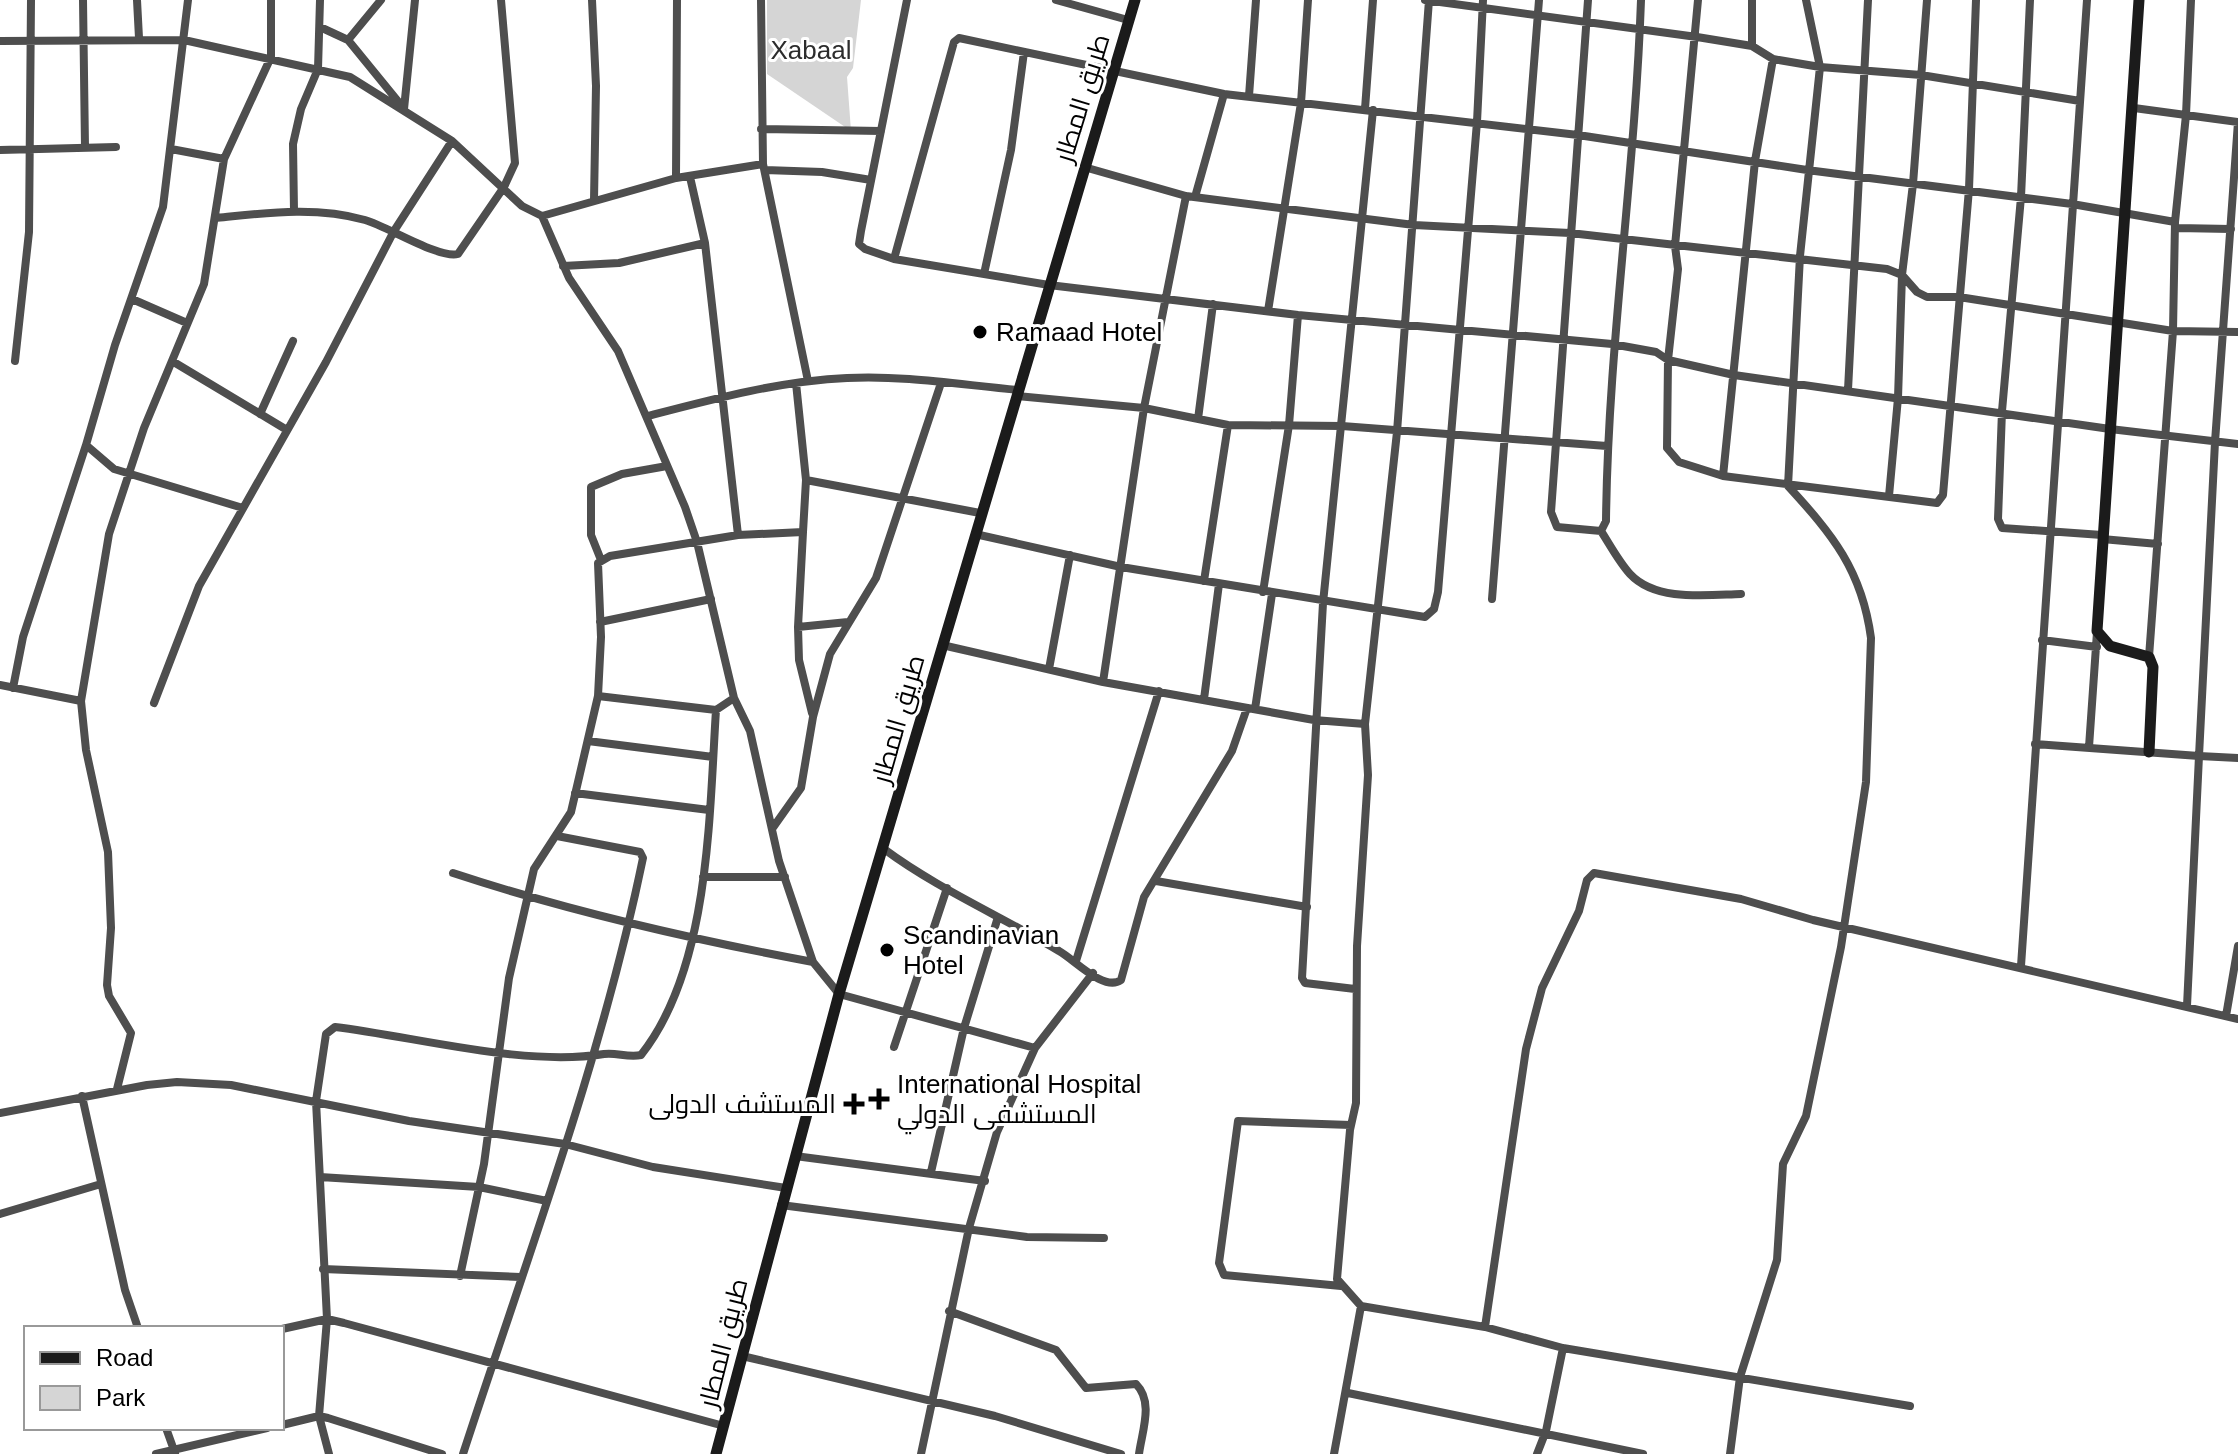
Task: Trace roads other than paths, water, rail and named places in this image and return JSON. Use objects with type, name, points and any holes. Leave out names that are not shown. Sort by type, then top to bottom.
[{"type":"main road","name":"طريق المطار","points":[[716,1454],[839,994],[1135,0]]},
{"type":"main road","points":[[2139,0],[2097,631],[2110,646],[2149,657],[2153,667],[2149,752]]},
{"type":"street","points":[[15,361],[29,232],[31,0]]},
{"type":"street","points":[[83,0],[85,147]]},
{"type":"street","points":[[137,0],[139,38]]},
{"type":"street","points":[[13,688],[23,637],[163,207],[188,0]]},
{"type":"street","points":[[117,1089],[131,1033],[109,996],[107,985],[111,928],[108,852],[86,750],[81,701],[109,534],[128,473],[204,284],[224,159],[271,57],[271,0]]},
{"type":"street","points":[[294,211],[293,144],[301,109],[318,69],[320,0]]},
{"type":"street","points":[[348,40],[381,0]]},
{"type":"street","points":[[404,109],[415,0]]},
{"type":"street","points":[[215,218],[294,211],[364,219],[447,255],[458,254],[504,187],[515,156],[501,0]]},
{"type":"street","points":[[592,0],[596,86],[594,200]]},
{"type":"street","points":[[676,178],[677,0]]},
{"type":"street","points":[[761,0],[764,167],[808,381]]},
{"type":"street","points":[[907,0],[859,244],[894,259],[1049,285],[1298,315],[1612,344],[1656,352],[1668,360],[1734,375],[2002,411],[2110,429],[2238,444]]},
{"type":"street","points":[[1056,0],[1128,20]]},
{"type":"street","points":[[1249,96],[1256,0]]},
{"type":"street","points":[[1268,311],[1301,103],[1308,0]]},
{"type":"street","points":[[1355,989],[1302,980],[1314,720],[1350,320],[1363,217],[1373,0]]},
{"type":"street","points":[[1910,1406],[1563,1348],[1485,1327],[1361,1306],[1341,1286],[1336,1270],[1358,1071],[1355,989],[1367,789],[1365,724],[1397,432],[1423,117],[1428,0],[1482,4],[1539,17],[1752,46],[1773,59],[1820,67],[1921,75],[2080,101]]},
{"type":"street","points":[[1492,599],[1496,528],[1507,440],[1539,0]]},
{"type":"street","points":[[1588,0],[1551,512],[1554,526],[1601,531],[1630,574],[1640,582],[1669,592],[1741,594]]},
{"type":"street","points":[[1601,531],[1606,521],[1612,344],[1633,143],[1641,0]]},
{"type":"street","points":[[1698,0],[1697,37],[1675,246],[1677,284],[1668,360],[1667,448],[1679,462],[1723,476],[1940,502],[1969,189],[1970,83],[1976,0]]},
{"type":"street","points":[[1752,0],[1752,46]]},
{"type":"street","points":[[1730,1454],[1740,1377],[1777,1260],[1783,1164],[1806,1116],[1844,926],[1866,782],[1871,638],[1868,618],[1849,560],[1832,534],[1788,486],[1800,256],[1820,67],[1806,0]]},
{"type":"street","points":[[1848,390],[1853,264],[1867,70],[1868,0]]},
{"type":"street","points":[[1889,496],[1898,398],[1902,275],[1913,184],[1927,0]]},
{"type":"street","points":[[2030,0],[2021,197],[2002,411],[2000,526],[2158,544]]},
{"type":"street","points":[[2021,966],[2087,0]]},
{"type":"street","points":[[2149,657],[2173,331],[2176,225],[2186,115],[2191,0]]},
{"type":"street","points":[[975,534],[1121,567],[1323,603],[1425,617],[1434,609],[1469,227],[1482,4]]},
{"type":"street","points":[[320,27],[348,40],[404,109]]},
{"type":"street","points":[[894,259],[954,42],[959,38],[1224,94],[1530,128],[1807,170],[2072,204],[2176,225],[2231,229]]},
{"type":"street","points":[[0,41],[184,40],[350,77],[452,141],[522,206],[542,216],[563,266],[618,351],[648,416],[697,542],[734,698],[750,731],[785,877],[813,962],[839,994],[1035,1048]]},
{"type":"street","points":[[984,274],[1011,150],[1024,52]]},
{"type":"street","points":[[1723,476],[1755,161],[1773,59]]},
{"type":"street","points":[[1103,682],[1144,408],[1165,298],[1190,197],[1224,94]]},
{"type":"street","points":[[2134,108],[2238,122],[2215,442],[2187,1006]]},
{"type":"street","points":[[761,129],[881,131]]},
{"type":"street","points":[[154,703],[199,586],[394,231],[452,141]]},
{"type":"street","points":[[0,150],[116,147]]},
{"type":"street","points":[[171,149],[224,159]]},
{"type":"street","points":[[542,216],[676,178],[764,167],[871,180]]},
{"type":"street","points":[[1084,167],[1190,197],[1414,225],[1522,229],[1800,256],[1902,275],[1917,292],[1927,297],[1959,297],[2173,331],[2238,332]]},
{"type":"street","points":[[690,177],[705,243],[738,535]]},
{"type":"street","points":[[563,266],[619,263],[705,243]]},
{"type":"street","points":[[132,299],[187,323]]},
{"type":"street","points":[[1198,419],[1213,304]]},
{"type":"street","points":[[884,849],[1076,961],[1107,984],[1121,980],[1139,913],[1232,751],[1251,708],[1289,425],[1298,315]]},
{"type":"street","points":[[260,414],[293,341]]},
{"type":"street","points":[[172,361],[287,430]]},
{"type":"street","points":[[648,416],[808,381],[879,378],[1144,408],[1228,425],[1342,426],[1607,446]]},
{"type":"street","points":[[796,383],[806,480],[799,660],[813,717]]},
{"type":"street","points":[[772,829],[801,788],[813,717],[830,654],[876,578],[941,383]]},
{"type":"street","points":[[1204,581],[1228,425]]},
{"type":"street","points":[[86,445],[114,469],[243,508]]},
{"type":"street","points":[[601,560],[591,535],[591,487],[622,474],[667,466]]},
{"type":"street","points":[[806,480],[980,513]]},
{"type":"street","points":[[460,1276],[489,1130],[509,978],[527,898],[539,856],[565,826],[598,696],[600,622],[595,568],[601,560],[697,542],[738,535],[803,532]]},
{"type":"street","points":[[1049,669],[1070,555]]},
{"type":"street","points":[[1204,699],[1219,584]]},
{"type":"street","points":[[600,622],[711,599]]},
{"type":"street","points":[[798,627],[849,621]]},
{"type":"street","points":[[2089,747],[2097,631]]},
{"type":"street","points":[[2042,640],[2097,647]]},
{"type":"street","points":[[942,645],[1103,682],[1314,720],[1365,724]]},
{"type":"street","points":[[0,685],[81,701]]},
{"type":"street","points":[[1076,961],[1159,691]]},
{"type":"street","points":[[598,696],[716,710],[734,698]]},
{"type":"street","points":[[329,1454],[319,1416],[327,1319],[316,1101],[326,1034],[330,1028],[500,1051],[590,1059],[606,1054],[641,1055],[669,1009],[690,939],[703,877],[716,710]]},
{"type":"street","points":[[588,741],[713,757]]},
{"type":"street","points":[[2035,744],[2238,758]]},
{"type":"street","points":[[575,793],[709,810]]},
{"type":"street","points":[[463,1454],[565,1144],[629,924],[642,855],[557,836]]},
{"type":"street","points":[[1485,1327],[1526,1049],[1542,988],[1579,911],[1591,875],[1601,872],[1741,899],[2238,1019]]},
{"type":"street","points":[[453,873],[527,898],[629,924],[813,962]]},
{"type":"street","points":[[703,877],[785,877]]},
{"type":"street","points":[[1156,881],[1307,907]]},
{"type":"street","points":[[894,1047],[947,888]]},
{"type":"street","points":[[931,1172],[964,1028],[998,917]]},
{"type":"street","points":[[2226,1016],[2238,946]]},
{"type":"street","points":[[921,1454],[949,1311],[997,1132],[1035,1048],[1093,973]]},
{"type":"street","points":[[0,1113],[117,1089],[177,1082],[204,1083],[316,1101],[438,1126],[489,1130],[565,1144],[653,1167],[786,1188]]},
{"type":"street","points":[[82,1096],[125,1290],[137,1326]]},
{"type":"street","points":[[1341,1286],[1224,1275],[1219,1263],[1238,1121],[1351,1125]]},
{"type":"street","points":[[795,1156],[985,1181]]},
{"type":"street","points":[[320,1177],[479,1187],[547,1201]]},
{"type":"street","points":[[0,1214],[101,1184]]},
{"type":"street","points":[[781,1205],[1027,1237],[1104,1238]]},
{"type":"street","points":[[323,1269],[520,1277]]},
{"type":"street","points":[[1334,1454],[1348,1393],[1361,1306]]},
{"type":"street","points":[[949,1311],[1056,1350],[1086,1388],[1136,1384],[1146,1398],[1139,1454]]},
{"type":"street","points":[[284,1329],[327,1319],[724,1426]]},
{"type":"street","points":[[1537,1454],[1546,1431],[1563,1348]]},
{"type":"street","points":[[742,1356],[995,1416],[1121,1454]]},
{"type":"street","points":[[1348,1393],[1546,1431],[1643,1454]]},
{"type":"street","points":[[284,1425],[319,1416],[442,1454]]},
{"type":"street","points":[[167,1430],[174,1452]]},
{"type":"street","points":[[156,1454],[259,1430]]},
{"type":"place","name":"Ramaad Hotel","points":[[980,332]]},
{"type":"place","name":"Scandinavian Hotel","points":[[887,950]]},
{"type":"place","name":"International Hospital المستشفى الدولي","points":[[879,1099]]},
{"type":"place","name":"المستشف الدولى","points":[[854,1104]]},
{"type":"park label","name":"Xabaal","points":[[811,50]]}]
